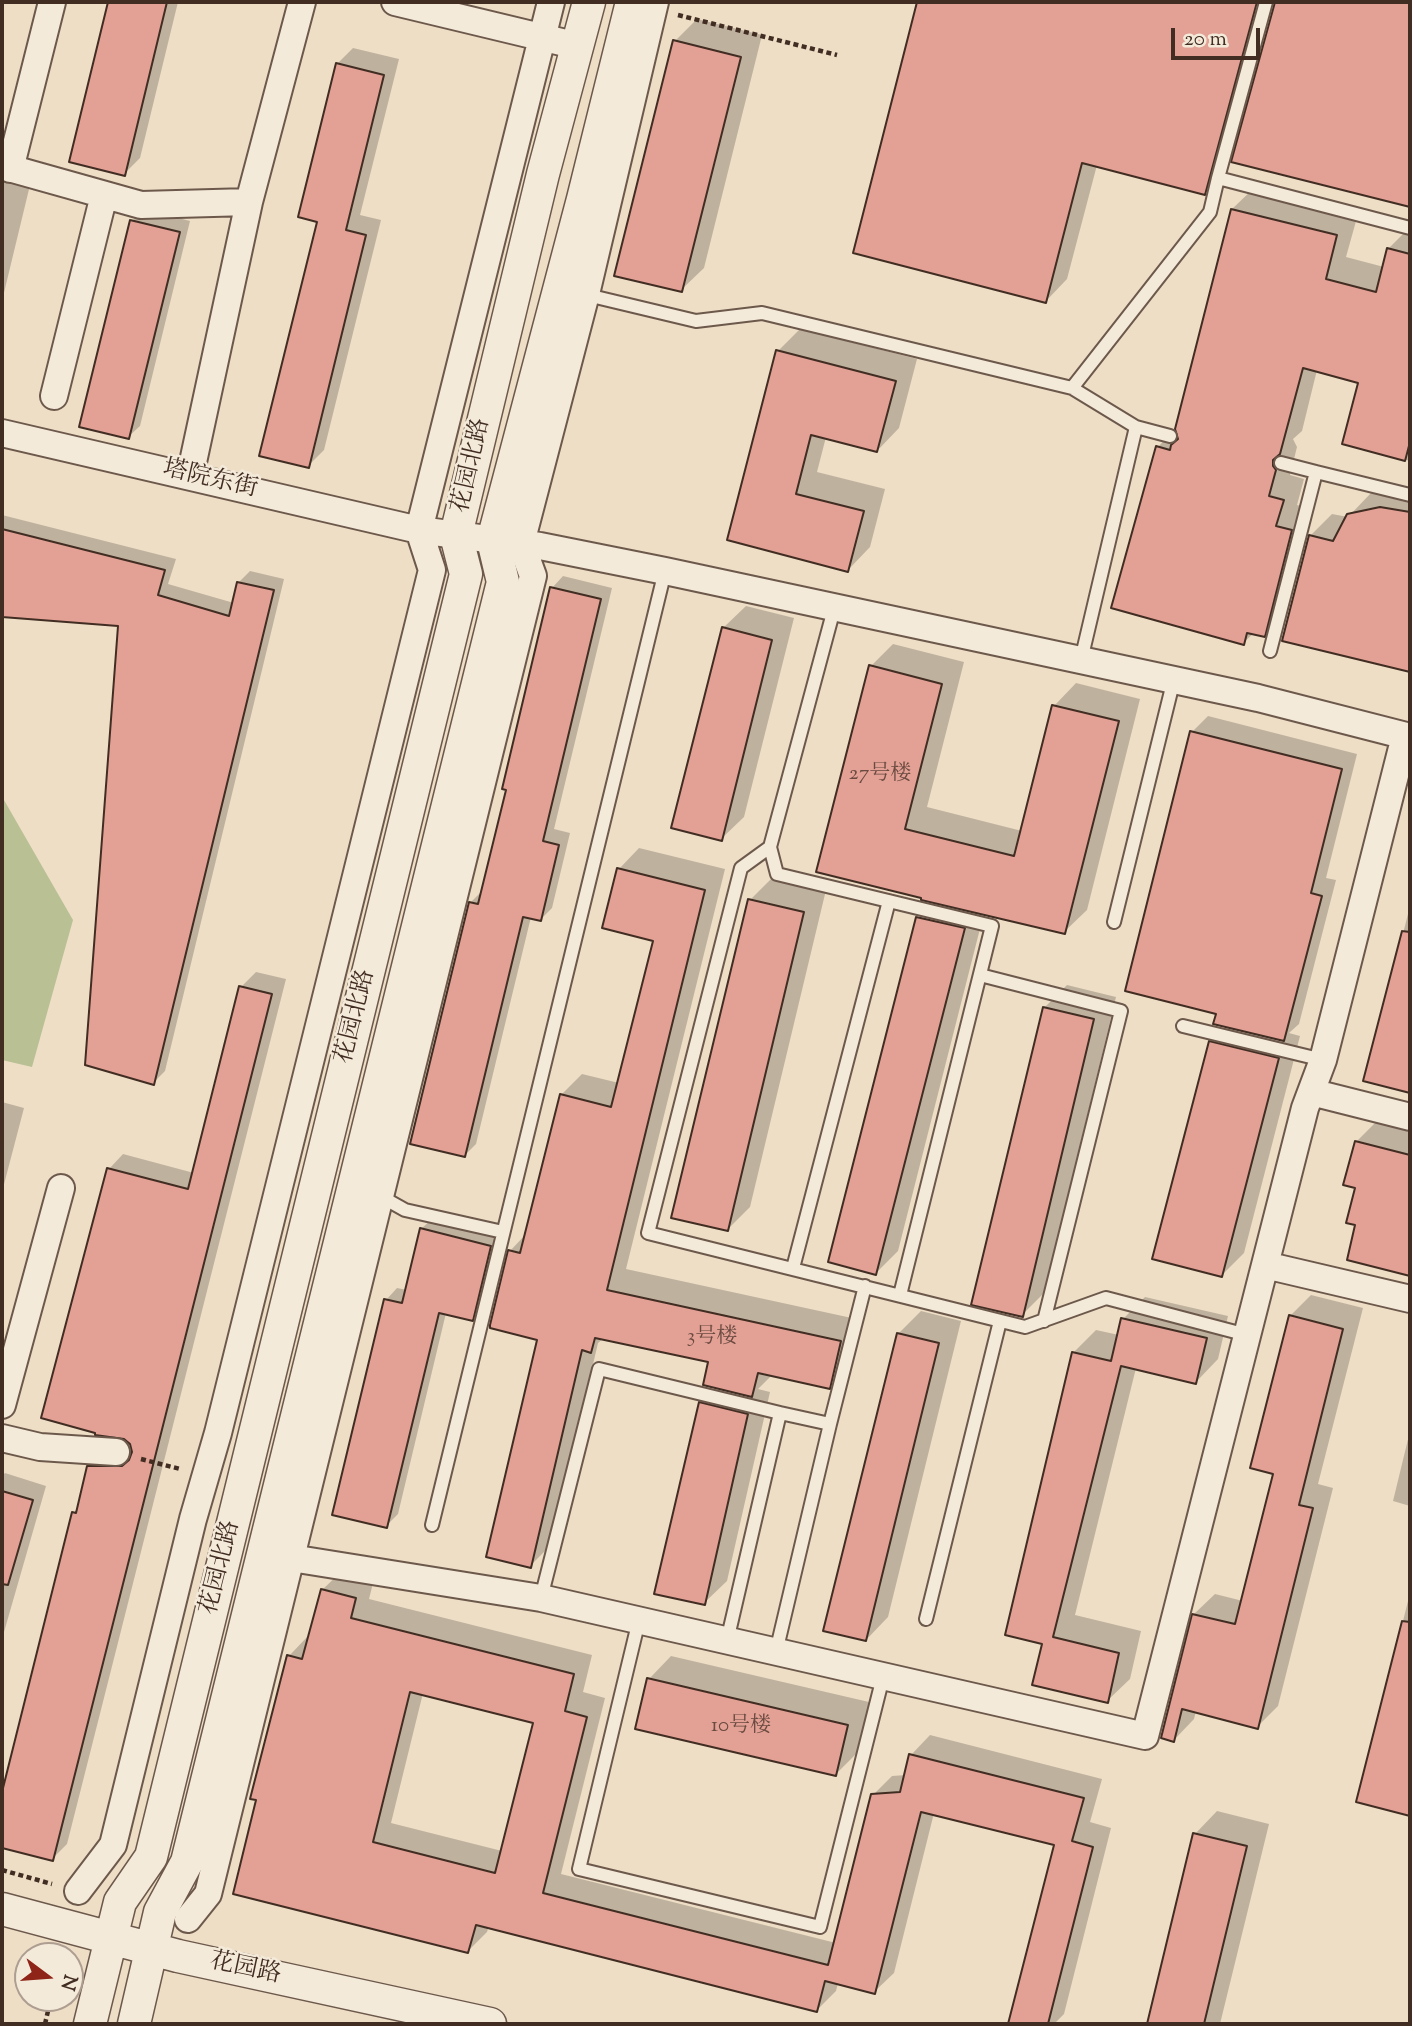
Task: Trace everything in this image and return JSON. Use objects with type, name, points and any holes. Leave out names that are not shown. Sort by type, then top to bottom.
[{"type":"street","points":[[52,2],[6,168],[141,205],[249,202]]},
{"type":"street","points":[[190,477],[249,202],[302,2]]},
{"type":"street","points":[[395,2],[578,46]]},
{"type":"street","points":[[78,1891],[113,1845],[193,1519],[218,1433],[432,570],[419,530],[551,2]]},
{"type":"street","name":"花园北路","points":[[90,2024],[120,1902],[151,1857],[155,1844],[466,575],[456,536],[543,174],[589,2]]},
{"type":"street","name":"花园北路","points":[[134,2024],[160,1912],[187,1862],[279,1551],[367,1194],[503,582],[507,542],[647,4]]},
{"type":"street","points":[[54,396],[104,195]]},
{"type":"street","name":"塔院东街","points":[[2,433],[419,530],[507,542],[665,571],[1174,679],[1407,736]]},
{"type":"street","points":[[188,1919],[208,1894],[279,1551],[541,1598],[1145,1737],[1265,1265],[1311,1092],[1323,1059],[1407,736]]},
{"type":"street","points":[[1311,1092],[1410,1117]]},
{"type":"street","points":[[2,1405],[61,1188]]},
{"type":"street","points":[[1265,1265],[1410,1299]]},
{"type":"street","points":[[2,1438],[40,1447],[116,1452]]},
{"type":"street","name":"花园路","points":[[2,1909],[152,1949],[489,2024]]},
{"type":"lane","points":[[1072,388],[1210,212],[1266,2]]},
{"type":"lane","points":[[1218,178],[1410,228]]},
{"type":"lane","points":[[573,291],[696,321],[762,313],[1072,388],[1136,427],[1170,436]]},
{"type":"lane","points":[[1082,660],[1136,427]]},
{"type":"lane","points":[[1281,463],[1410,495]]},
{"type":"lane","points":[[1270,651],[1316,472]]},
{"type":"lane","points":[[432,1525],[665,571]]},
{"type":"lane","points":[[834,609],[770,847],[777,874],[992,926],[900,1295]]},
{"type":"lane","points":[[1114,922],[1174,679]]},
{"type":"lane","points":[[770,847],[741,868],[648,1233],[1025,1327],[1106,1298],[1247,1335]]},
{"type":"lane","points":[[793,1268],[888,901]]},
{"type":"lane","points":[[980,975],[1121,1011],[1044,1321]]},
{"type":"lane","points":[[1183,1026],[1323,1059]]},
{"type":"lane","points":[[367,1194],[405,1210],[503,1232]]},
{"type":"lane","points":[[776,1652],[865,1286]]},
{"type":"lane","points":[[926,1619],[1000,1321]]},
{"type":"lane","points":[[541,1598],[598,1368],[830,1424]]},
{"type":"lane","points":[[727,1641],[780,1413]]},
{"type":"lane","points":[[639,1620],[579,1869],[820,1927],[883,1677]]},
{"type":"path","points":[[647,4],[837,55]]},
{"type":"green space","points":[[2,799],[73,920],[32,1067],[2,1060]]},
{"type":"building","points":[[108,2],[167,2],[125,176],[69,162]]},
{"type":"building","points":[[917,2],[1257,2],[1205,195],[1082,163],[1046,303],[853,253]]},
{"type":"building","points":[[1275,2],[1410,2],[1410,207],[1231,162]]},
{"type":"building","points":[[673,40],[741,57],[682,292],[614,276]]},
{"type":"building","points":[[336,63],[384,75],[346,230],[366,235],[309,468],[259,456],[317,222],[298,217]]},
{"type":"building","points":[[1231,209],[1337,235],[1326,279],[1376,292],[1387,248],[1410,254],[1410,442],[1405,461],[1342,444],[1358,383],[1303,368],[1280,454],[1273,460],[1276,470],[1269,496],[1284,500],[1276,526],[1292,530],[1265,637],[1247,633],[1244,645],[1111,608],[1156,446],[1170,450],[1171,445],[1178,439],[1175,429]]},
{"type":"building","points":[[130,220],[180,232],[129,439],[79,427]]},
{"type":"building","points":[[776,350],[896,381],[877,452],[811,435],[796,494],[864,511],[848,572],[727,540]]},
{"type":"building","points":[[1380,507],[1410,512],[1410,672],[1282,641],[1309,535],[1333,541],[1347,514]]},
{"type":"building","points":[[2,529],[165,570],[158,595],[229,616],[237,582],[274,590],[154,1085],[85,1065],[118,626],[2,617]]},
{"type":"building","points":[[550,587],[601,599],[543,841],[559,845],[541,921],[523,917],[465,1157],[410,1144],[469,902],[478,904]]},
{"type":"building","points":[[722,627],[772,640],[722,841],[671,828]]},
{"type":"building","points":[[869,665],[942,684],[905,829],[1014,856],[1052,705],[1119,721],[1065,934],[816,872]]},
{"type":"building","points":[[1190,731],[1342,769],[1311,893],[1322,896],[1284,1041],[1213,1024],[1216,1014],[1125,991]]},
{"type":"building","points":[[617,868],[705,890],[607,1290],[841,1341],[830,1389],[758,1373],[752,1397],[703,1385],[708,1362],[595,1338],[591,1353],[582,1350],[531,1568],[486,1557],[537,1340],[490,1328],[490,1325],[508,1250],[520,1253],[560,1094],[611,1107],[653,941],[602,928]]},
{"type":"building","points":[[748,899],[804,912],[728,1231],[671,1218]]},
{"type":"building","points":[[916,917],[965,928],[876,1275],[828,1262]]},
{"type":"building","points":[[1402,931],[1410,932],[1410,1093],[1363,1081]]},
{"type":"building","points":[[239,986],[272,994],[53,1861],[2,1848],[2,1792],[72,1512],[76,1513],[87,1466],[122,1466],[129,1460],[132,1452],[130,1444],[124,1439],[95,1435],[41,1418],[107,1168],[188,1189]]},
{"type":"building","points":[[1043,1007],[1094,1019],[1023,1317],[971,1305]]},
{"type":"building","points":[[1209,1041],[1279,1058],[1222,1277],[1152,1259]]},
{"type":"building","points":[[1355,1141],[1410,1155],[1410,1276],[1347,1260],[1355,1225],[1346,1223],[1355,1188],[1343,1185]]},
{"type":"building","points":[[420,1228],[491,1246],[473,1321],[439,1313],[387,1528],[332,1515],[384,1299],[402,1303]]},
{"type":"building","points":[[1289,1315],[1343,1329],[1299,1505],[1313,1508],[1258,1729],[1182,1709],[1174,1742],[1161,1738],[1192,1614],[1235,1624],[1273,1474],[1250,1468]]},
{"type":"building","points":[[1121,1318],[1207,1338],[1196,1384],[1121,1366],[1053,1637],[1119,1653],[1108,1703],[1032,1685],[1042,1644],[1005,1635],[1072,1352],[1111,1361]]},
{"type":"building","points":[[897,1333],[939,1343],[866,1641],[823,1631]]},
{"type":"building","points":[[699,1402],[748,1414],[705,1605],[654,1594]]},
{"type":"building","points":[[2,1491],[33,1500],[8,1585],[2,1584]]},
{"type":"building","points":[[321,1589],[356,1598],[351,1618],[574,1674],[565,1711],[587,1717],[543,1893],[828,1965],[871,1794],[900,1792],[909,1754],[1084,1798],[1072,1841],[1093,1847],[1048,2024],[1008,2024],[1054,1845],[921,1812],[875,1994],[825,1981],[817,2012],[476,1925],[468,1953],[233,1894],[256,1800],[250,1799],[287,1655],[302,1659]],"holes":[[[410,1692],[533,1723],[495,1873],[373,1842]]]},
{"type":"building","points":[[1402,1621],[1410,1622],[1410,1816],[1356,1802]]},
{"type":"building","points":[[647,1678],[848,1725],[836,1776],[635,1729]]},
{"type":"building","points":[[1193,1833],[1247,1846],[1204,2024],[1147,2024]]}]
